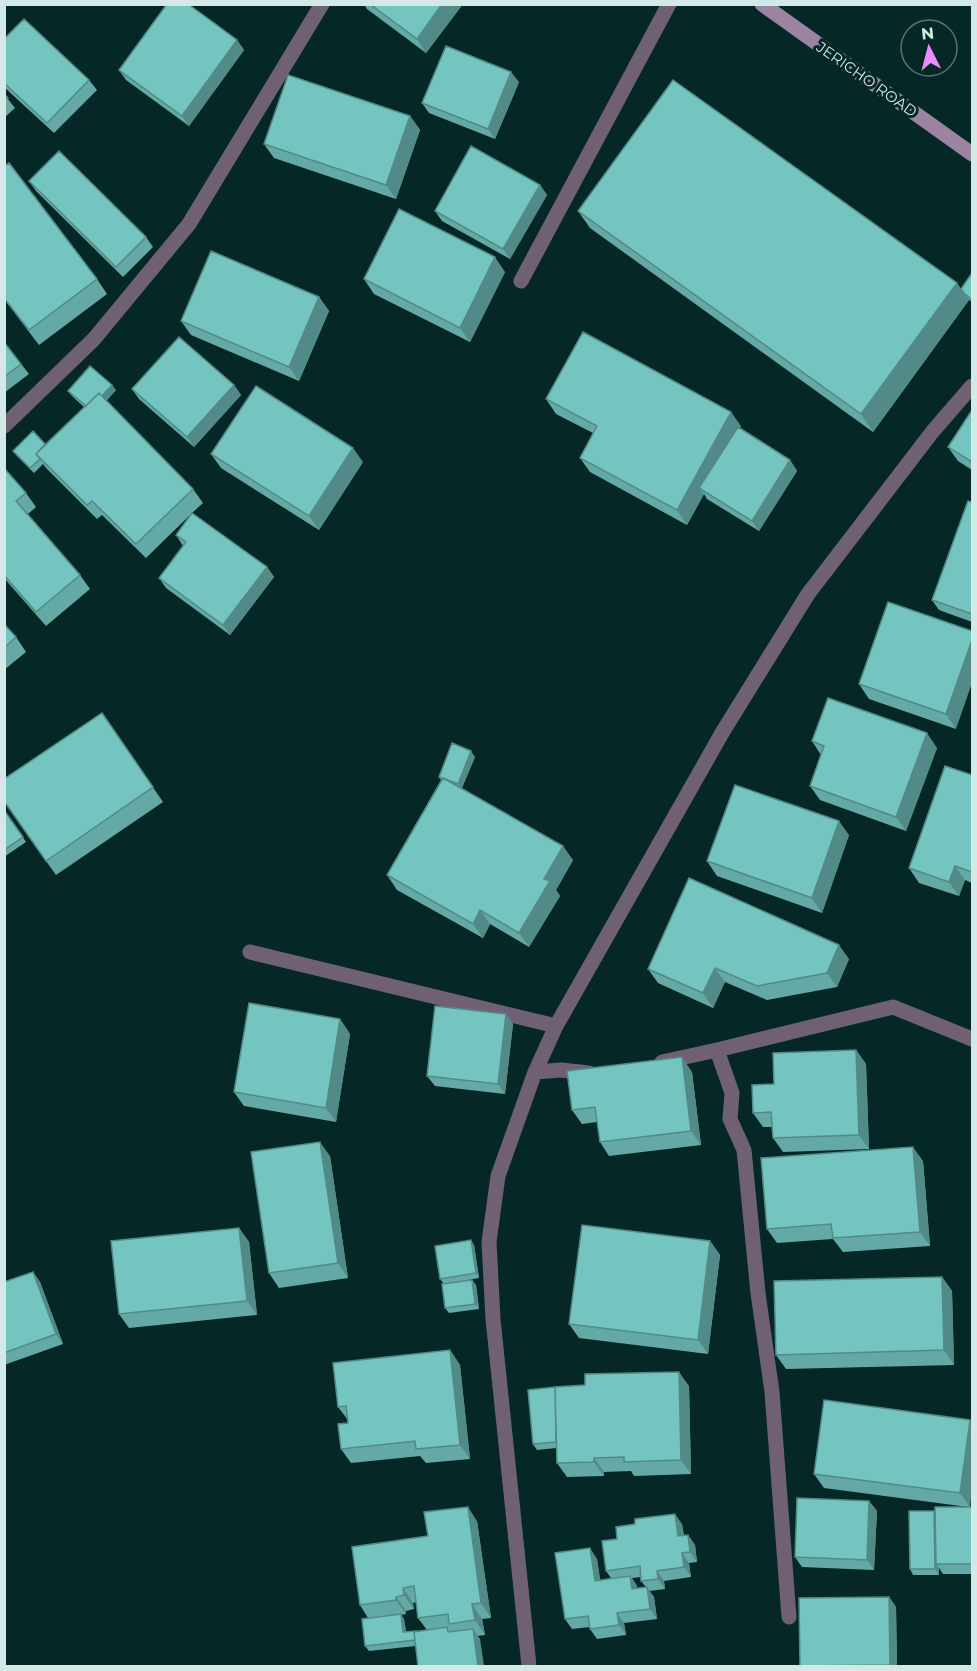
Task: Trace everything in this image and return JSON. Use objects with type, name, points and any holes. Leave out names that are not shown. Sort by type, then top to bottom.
[{"type":"street","points":[[4,426],[94,339],[189,224],[322,4]]},
{"type":"street","points":[[521,281],[669,4]]},
{"type":"street","name":"JERICHO ROAD","points":[[762,4],[972,154]]},
{"type":"street","points":[[529,1666],[493,1319],[489,1242],[498,1176],[535,1072],[556,1026],[722,733],[808,594],[933,431],[972,386]]},
{"type":"street","points":[[250,952],[556,1026]]},
{"type":"street","points":[[652,1064],[893,1007],[972,1039]]},
{"type":"street","points":[[717,1050],[732,1093],[730,1119],[744,1150],[758,1293],[772,1392],[789,1617]]},
{"type":"street","points":[[535,1072],[561,1070],[598,1075],[609,1072]]},
{"type":"building","points":[[167,4],[188,4],[237,40],[182,116],[119,70]]},
{"type":"building","points":[[370,4],[442,4],[417,39]]},
{"type":"building","points":[[24,19],[89,80],[47,123],[4,83],[4,39]]},
{"type":"building","points":[[446,46],[511,72],[488,129],[422,103]]},
{"type":"building","points":[[288,75],[410,116],[386,185],[264,144]]},
{"type":"building","points":[[673,80],[957,283],[861,414],[578,211]]},
{"type":"building","points":[[471,146],[540,185],[503,249],[435,211]]},
{"type":"building","points":[[59,151],[146,237],[116,267],[29,181]]},
{"type":"building","points":[[9,163],[97,279],[29,330],[4,298],[4,166]]},
{"type":"building","points":[[399,209],[495,257],[460,328],[364,279]]},
{"type":"building","points":[[211,251],[319,297],[289,367],[181,321]]},
{"type":"building","points":[[972,273],[972,300],[961,289]]},
{"type":"building","points":[[583,332],[731,412],[677,510],[580,458],[597,426],[546,399]]},
{"type":"building","points":[[179,337],[234,385],[187,437],[132,389]]},
{"type":"building","points":[[4,342],[21,364],[4,377]]},
{"type":"building","points":[[90,366],[112,385],[102,396],[99,393],[86,406],[68,391]]},
{"type":"building","points":[[256,386],[353,448],[309,516],[211,454]]},
{"type":"building","points":[[99,393],[193,489],[136,544],[92,501],[87,505],[36,454]]},
{"type":"building","points":[[972,410],[972,462],[948,447]]},
{"type":"building","points":[[738,427],[790,460],[752,521],[699,488]]},
{"type":"building","points":[[33,431],[45,444],[36,454],[40,459],[30,468],[13,451]]},
{"type":"building","points":[[4,468],[26,493],[16,501],[80,575],[36,612],[4,575]]},
{"type":"building","points":[[968,501],[972,502],[972,614],[932,600]]},
{"type":"building","points":[[192,513],[267,567],[223,625],[159,578],[186,542],[176,535]]},
{"type":"building","points":[[888,602],[972,631],[972,640],[946,714],[859,684]]},
{"type":"building","points":[[4,624],[16,637],[4,648]]},
{"type":"building","points":[[828,698],[927,733],[896,817],[810,786],[824,746],[812,741]]},
{"type":"building","points":[[102,713],[153,787],[46,861],[4,801],[4,779]]},
{"type":"building","points":[[452,743],[471,751],[458,784],[439,777]]},
{"type":"building","points":[[945,766],[972,775],[972,872],[955,866],[949,882],[909,868]]},
{"type":"building","points":[[443,778],[563,846],[544,879],[550,881],[519,933],[480,910],[473,924],[387,875]]},
{"type":"building","points":[[735,785],[839,821],[812,898],[707,861]]},
{"type":"building","points":[[4,810],[23,837],[4,850]]},
{"type":"building","points":[[689,878],[839,945],[827,973],[757,986],[715,968],[703,993],[648,969]]},
{"type":"building","points":[[249,1003],[340,1019],[326,1108],[234,1092]]},
{"type":"building","points":[[435,1006],[506,1014],[498,1084],[427,1076]]},
{"type":"building","points":[[856,1050],[859,1135],[773,1138],[771,1112],[753,1113],[752,1085],[774,1084],[773,1053]]},
{"type":"building","points":[[682,1057],[691,1131],[600,1142],[595,1107],[572,1110],[567,1071]]},
{"type":"building","points":[[320,1142],[338,1263],[269,1273],[251,1152]]},
{"type":"building","points":[[913,1147],[920,1232],[833,1238],[831,1224],[767,1229],[761,1158]]},
{"type":"building","points":[[582,1225],[710,1241],[698,1340],[569,1324]]},
{"type":"building","points":[[239,1228],[247,1301],[119,1314],[111,1241]]},
{"type":"building","points":[[471,1240],[476,1273],[440,1279],[435,1246]]},
{"type":"building","points":[[33,1272],[56,1334],[4,1353],[4,1282]]},
{"type":"building","points":[[942,1277],[944,1350],[776,1355],[774,1281]]},
{"type":"building","points":[[472,1280],[475,1304],[445,1308],[442,1284]]},
{"type":"building","points":[[450,1350],[460,1445],[416,1449],[415,1441],[341,1449],[338,1424],[348,1423],[346,1406],[338,1407],[333,1363]]},
{"type":"building","points":[[679,1372],[681,1460],[624,1462],[624,1457],[594,1458],[594,1462],[557,1463],[555,1387],[585,1385],[585,1374]]},
{"type":"building","points":[[555,1387],[556,1442],[533,1444],[528,1390]]},
{"type":"building","points":[[824,1400],[970,1420],[960,1493],[814,1474]]},
{"type":"building","points":[[797,1498],[869,1501],[867,1560],[795,1557]]},
{"type":"building","points":[[468,1507],[481,1603],[472,1604],[475,1620],[449,1624],[448,1614],[418,1618],[414,1586],[403,1588],[404,1595],[396,1597],[396,1600],[360,1605],[352,1547],[428,1536],[424,1512]]},
{"type":"building","points":[[935,1507],[972,1507],[972,1564],[936,1564]]},
{"type":"building","points":[[909,1511],[934,1511],[935,1569],[910,1569]]},
{"type":"building","points":[[675,1514],[678,1536],[688,1535],[690,1552],[682,1553],[684,1567],[657,1571],[658,1579],[641,1581],[640,1566],[606,1571],[602,1541],[617,1539],[616,1527],[635,1524],[635,1519]]},
{"type":"building","points":[[590,1548],[595,1581],[630,1576],[632,1589],[647,1587],[650,1609],[617,1613],[619,1625],[590,1629],[588,1616],[565,1619],[555,1553]]},
{"type":"building","points":[[889,1597],[890,1665],[800,1666],[799,1598]]},
{"type":"building","points":[[401,1614],[403,1632],[416,1631],[414,1632],[415,1640],[365,1646],[362,1619]]},
{"type":"building","points":[[447,1627],[448,1632],[473,1629],[478,1666],[418,1666],[414,1632]]}]
